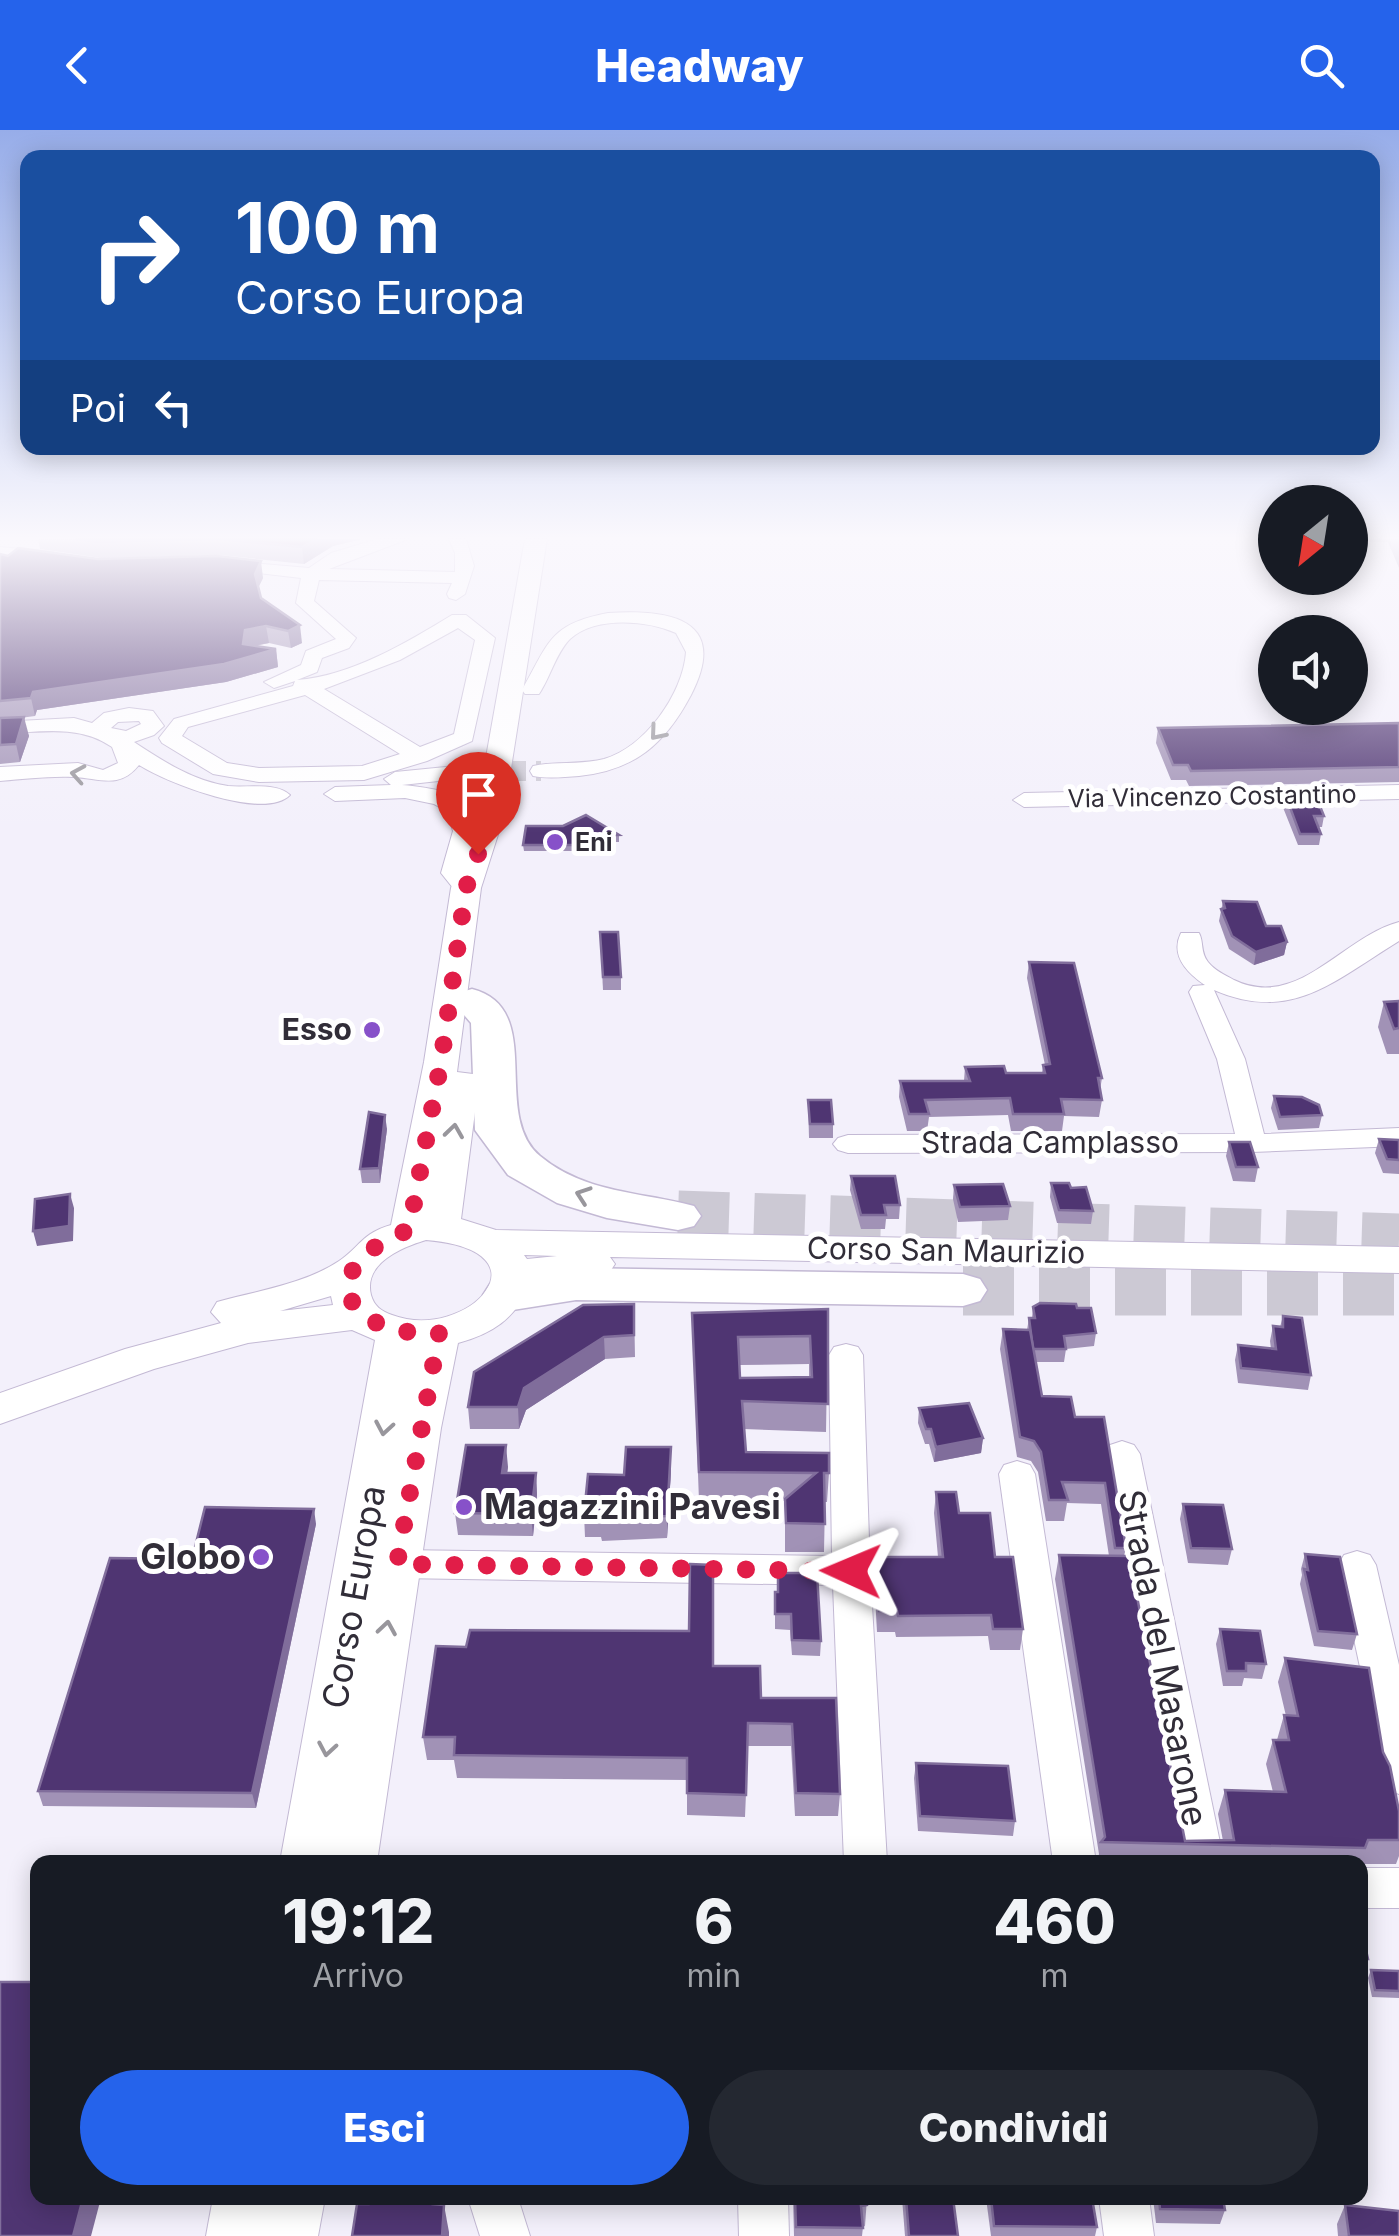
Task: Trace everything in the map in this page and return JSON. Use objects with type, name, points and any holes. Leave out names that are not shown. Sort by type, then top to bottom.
[{"type":"highway","points":[[472,1001],[492,1020],[497,1130],[524,1165],[573,1193],[623,1208],[678,1216]]},
{"type":"highway","points":[[504,1270],[576,1284],[963,1290]]},
{"type":"main road","points":[[425,1229],[441,1062],[466,888],[489,820],[519,637]]},
{"type":"main road","points":[[425,1229],[472,1001],[490,888],[512,821],[540,637]]},
{"type":"main road","points":[[0,1387],[97,1352],[323,1286],[351,1271],[374,1247],[425,1229],[460,1229],[504,1270],[480,1320],[399,1327],[248,1329],[140,1359],[0,1410]]},
{"type":"main road","name":"Corso San Maurizio","points":[[504,1270],[1399,1260]]},
{"type":"main road","name":"Corso San Maurizio","points":[[504,1270],[580,1264],[1399,1279]]},
{"type":"main road","name":"Corso Europa","points":[[351,1271],[351,1302],[399,1327]]},
{"type":"main road","name":"Corso Europa","points":[[351,1855],[397,1564],[399,1327]]},
{"type":"main road","name":"Corso Europa","points":[[308,1855],[399,1327]]},
{"type":"main road","points":[[237,2236],[243,2205]]},
{"type":"main road","points":[[287,2236],[293,2205]]},
{"type":"street","points":[[314,663],[312,655],[342,644],[345,637]]},
{"type":"street","points":[[112,738],[128,737],[152,726],[170,710],[279,684],[395,637]]},
{"type":"street","points":[[426,637],[385,660],[311,690],[181,722],[170,738],[221,769],[259,775],[364,773],[419,756],[464,736],[484,637]]},
{"type":"street","points":[[532,690],[561,637]]},
{"type":"street","points":[[541,771],[597,768],[640,752],[654,740],[664,729],[692,672],[696,654],[691,637]]},
{"type":"street","points":[[280,655],[314,663]]},
{"type":"street","points":[[279,684],[314,663]]},
{"type":"street","points":[[279,684],[311,690],[419,756]]},
{"type":"street","points":[[0,728],[74,724],[112,738],[178,780],[224,793],[390,791],[446,801],[460,811],[465,822],[453,873],[466,888]]},
{"type":"street","points":[[152,726],[148,741],[180,762],[218,779],[238,782],[414,778],[476,771]]},
{"type":"street","points":[[0,774],[78,770],[94,777],[113,776],[129,764],[112,738]]},
{"type":"street","name":"Via Vincenzo Costantino","points":[[1024,800],[1137,794],[1399,792]]},
{"type":"street","points":[[1190,938],[1188,953],[1198,966],[1240,991],[1266,996],[1302,990],[1399,930]]},
{"type":"street","points":[[1202,992],[1231,1059],[1252,1143]]},
{"type":"street","name":"Strada Camplasso","points":[[848,1144],[1252,1143],[1399,1136]]},
{"type":"street","points":[[846,1355],[851,1571],[866,1855]]},
{"type":"street","name":"Strada del Masarone","points":[[1122,1454],[1202,1855]]},
{"type":"street","points":[[1017,1474],[1074,1855]]},
{"type":"street","points":[[397,1564],[851,1571]]},
{"type":"street","points":[[1356,1565],[1386,1694],[1399,1776]]},
{"type":"street","points":[[1368,1888],[1399,1888]]},
{"type":"street","points":[[495,2205],[504,2236]]},
{"type":"street","points":[[763,2205],[764,2236]]},
{"type":"street","points":[[1125,2205],[1129,2236]]},
{"type":"building","points":[[0,637],[244,637],[243,644],[276,649],[224,664],[33,692],[31,698],[0,701]]},
{"type":"building","points":[[24,717],[16,744],[0,745],[0,718]]},
{"type":"building","points":[[1399,723],[1399,767],[1191,771],[1188,765],[1173,765],[1158,728],[1368,725]]},
{"type":"building","points":[[1285,794],[1315,794],[1324,816],[1314,816],[1321,834],[1300,834]]},
{"type":"building","points":[[586,815],[619,835],[592,836],[592,842],[575,845],[523,845],[526,826],[563,826]]},
{"type":"building","points":[[1223,901],[1257,902],[1266,926],[1281,926],[1287,942],[1256,952],[1232,936],[1221,909],[1225,908]]},
{"type":"building","points":[[600,932],[618,932],[621,977],[603,977]]},
{"type":"building","points":[[1029,962],[1074,963],[1102,1078],[1098,1078],[1102,1100],[1061,1099],[1064,1114],[1013,1114],[1010,1098],[925,1100],[929,1114],[909,1114],[900,1081],[970,1081],[965,1067],[1004,1066],[1006,1073],[1045,1073],[1043,1065],[1050,1064]]},
{"type":"building","points":[[1399,1001],[1399,1028],[1394,1029],[1384,1002]]},
{"type":"building","points":[[1274,1096],[1302,1097],[1319,1105],[1322,1115],[1280,1117]]},
{"type":"building","points":[[808,1100],[831,1100],[833,1124],[810,1124]]},
{"type":"building","points":[[369,1112],[385,1115],[379,1168],[360,1169]]},
{"type":"building","points":[[1379,1139],[1399,1140],[1399,1160],[1387,1159]]},
{"type":"building","points":[[1229,1142],[1250,1142],[1258,1167],[1236,1167]]},
{"type":"building","points":[[851,1176],[895,1176],[900,1205],[884,1205],[886,1215],[861,1215]]},
{"type":"building","points":[[1051,1183],[1086,1187],[1093,1211],[1059,1210]]},
{"type":"building","points":[[1003,1184],[1010,1206],[960,1207],[954,1185]]},
{"type":"building","points":[[70,1194],[69,1226],[33,1231],[35,1199]]},
{"type":"building","points":[[1040,1303],[1091,1308],[1096,1333],[1064,1336],[1066,1349],[1033,1349],[1029,1318],[1035,1318],[1033,1307]]},
{"type":"building","points":[[634,1304],[634,1335],[604,1337],[524,1388],[518,1407],[468,1407],[474,1372],[583,1305]]},
{"type":"building","points":[[828,1309],[828,1404],[742,1401],[746,1452],[829,1453],[829,1473],[824,1473],[825,1524],[786,1523],[785,1499],[816,1473],[699,1472],[692,1313]],"holes":[[[810,1336],[812,1377],[740,1378],[738,1337]]]},
{"type":"building","points":[[1283,1316],[1302,1318],[1311,1375],[1241,1368],[1238,1345],[1276,1349],[1273,1326],[1283,1327]]},
{"type":"building","points":[[1003,1329],[1030,1330],[1042,1396],[1071,1397],[1075,1417],[1104,1417],[1126,1548],[1115,1548],[1105,1483],[1062,1482],[1068,1500],[1049,1500],[1041,1452],[1034,1441],[1020,1437]]},
{"type":"building","points":[[969,1403],[983,1438],[936,1447],[919,1408]]},
{"type":"building","points":[[466,1445],[506,1445],[502,1473],[536,1473],[531,1514],[455,1513]]},
{"type":"building","points":[[626,1447],[671,1447],[667,1516],[601,1518],[584,1514],[588,1474],[624,1475]]},
{"type":"building","points":[[936,1492],[956,1492],[959,1513],[990,1513],[995,1557],[1013,1557],[1023,1629],[993,1629],[991,1615],[898,1616],[897,1611],[879,1611],[876,1557],[943,1557]]},
{"type":"building","points":[[1183,1504],[1223,1505],[1232,1549],[1191,1548]]},
{"type":"building","points":[[205,1507],[314,1509],[252,1793],[38,1791],[110,1558],[192,1559]]},
{"type":"building","points":[[1305,1554],[1340,1557],[1357,1634],[1318,1631],[1304,1569],[1308,1570]]},
{"type":"building","points":[[1059,1555],[1129,1556],[1185,1841],[1234,1840],[1225,1790],[1286,1792],[1273,1740],[1289,1740],[1284,1715],[1298,1716],[1285,1658],[1369,1668],[1383,1752],[1390,1766],[1399,1811],[1399,1840],[1368,1840],[1365,1848],[1101,1842],[1105,1837]]},
{"type":"building","points":[[690,1564],[713,1565],[713,1666],[760,1666],[761,1698],[836,1698],[840,1794],[796,1793],[792,1724],[748,1723],[746,1795],[687,1793],[687,1758],[454,1755],[455,1737],[423,1737],[436,1646],[466,1647],[470,1630],[689,1631]]},
{"type":"building","points":[[778,1573],[817,1573],[821,1641],[792,1640],[791,1614],[775,1614]]},
{"type":"building","points":[[1220,1629],[1260,1631],[1266,1664],[1246,1663],[1246,1671],[1227,1671]]},
{"type":"building","points":[[916,1763],[1008,1766],[1015,1821],[920,1816]]},
{"type":"building","points":[[1371,1970],[1399,1971],[1399,1991],[1375,1990]]},
{"type":"building","points":[[0,1982],[30,1982],[30,2205],[81,2205],[73,2236],[0,2236]]},
{"type":"building","points":[[357,2205],[444,2205],[442,2236],[352,2236]]},
{"type":"building","points":[[795,2205],[867,2205],[861,2206],[863,2228],[796,2227]]},
{"type":"building","points":[[907,2205],[954,2205],[958,2236],[909,2236]]},
{"type":"building","points":[[992,2205],[1093,2205],[1097,2227],[994,2226]]},
{"type":"building","points":[[1160,2205],[1224,2205],[1225,2210],[1160,2209]]},
{"type":"building","points":[[1345,2205],[1399,2211],[1399,2236],[1349,2236]]},
{"type":"tunnel","points":[[476,771],[541,771]]},
{"type":"tunnel","points":[[678,1216],[1399,1239]]},
{"type":"tunnel","points":[[963,1290],[1399,1290]]},
{"type":"place","name":"Eni","points":[[555,842]]},
{"type":"place","name":"Esso","points":[[372,1030]]},
{"type":"place","name":"Magazzini Pavesi","points":[[464,1507]]},
{"type":"place","name":"Globo","points":[[261,1557]]},
{"type":"route","points":[[478,854],[466,888],[441,1062],[409,1230],[364,1254],[351,1271],[348,1286],[351,1302],[378,1325],[397,1332],[439,1333],[397,1564],[851,1571]]}]
